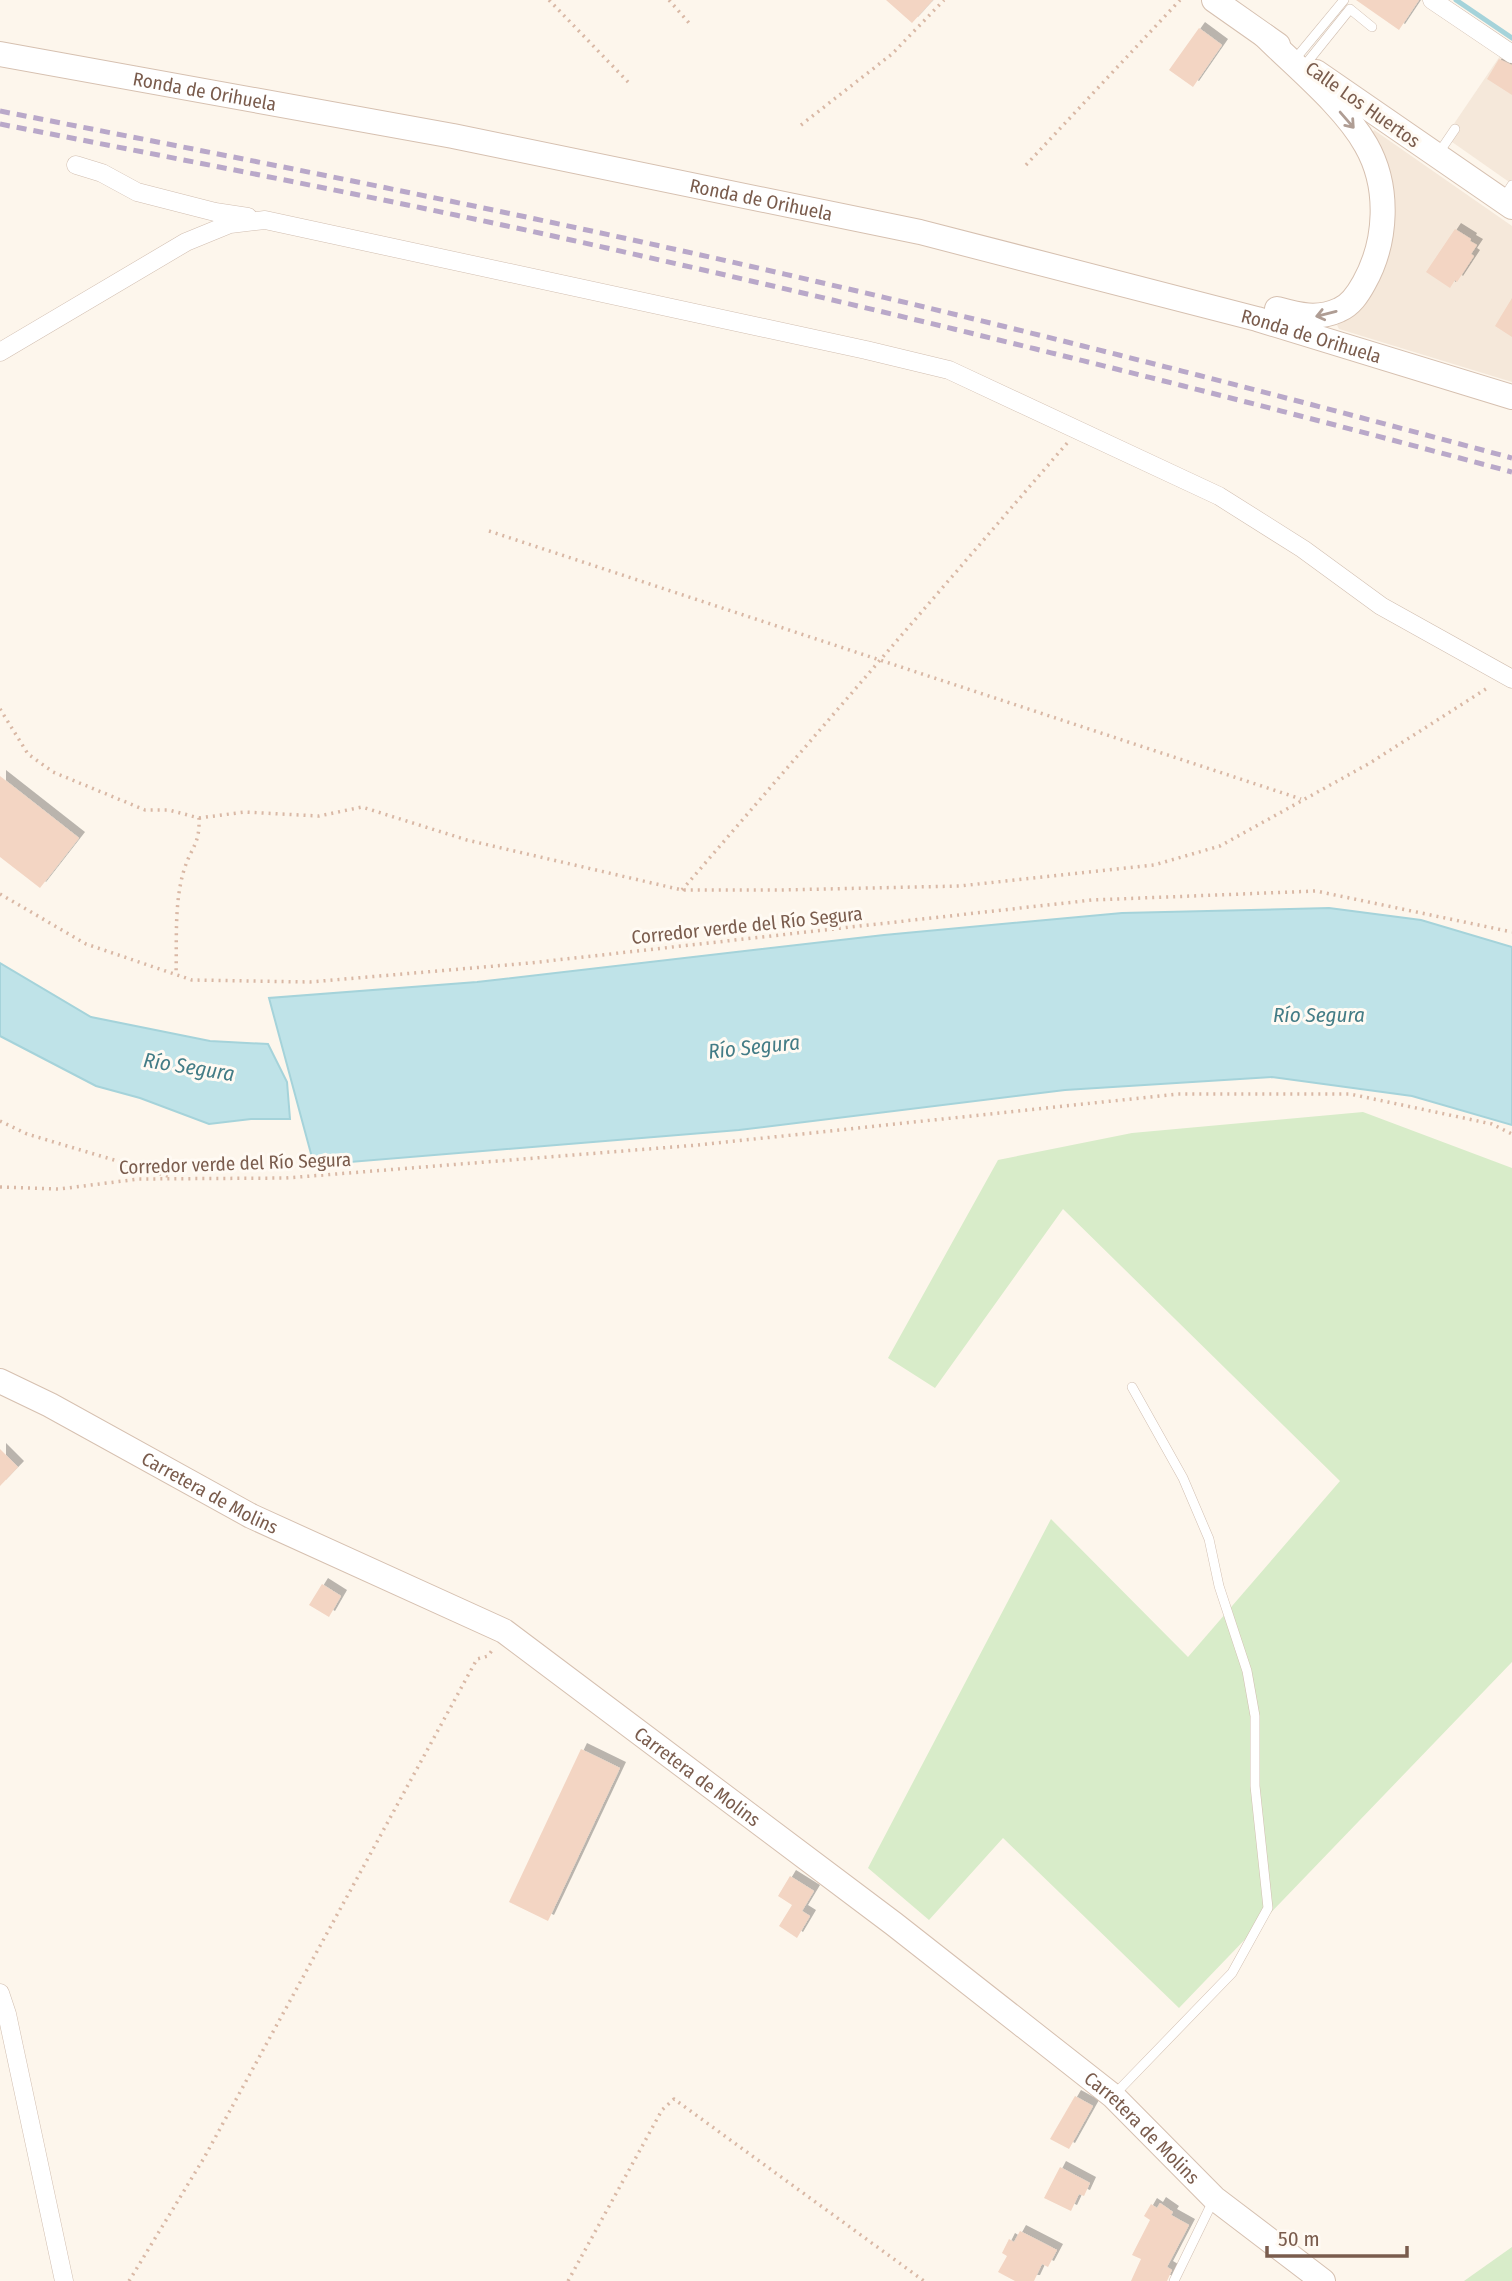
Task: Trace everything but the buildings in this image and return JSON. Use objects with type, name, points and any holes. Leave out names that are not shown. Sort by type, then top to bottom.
[{"type":"street","name":"Calle Los Huertos","points":[[1214,0],[1437,155],[1509,197]]},
{"type":"street","points":[[1432,0],[1512,54]]},
{"type":"street","points":[[920,232],[1000,238],[1305,316],[1317,317],[1342,309],[1356,297],[1371,270],[1381,237],[1380,182],[1367,147],[1349,121],[1265,36]]},
{"type":"street","name":"Ronda de Orihuela","points":[[0,54],[453,136],[920,232],[1257,319],[1512,397]]},
{"type":"street","points":[[76,165],[102,173],[137,192],[215,212],[265,220],[948,370],[1219,496],[1303,549],[1381,606],[1510,678]]},
{"type":"street","points":[[0,352],[186,243],[230,224],[265,220]]},
{"type":"street","name":"Carretera de Molins","points":[[0,1381],[50,1405],[251,1517],[504,1631],[894,1924],[1113,2096],[1214,2198],[1323,2281]]},
{"type":"street","points":[[0,1993],[7,2014],[64,2281]]},
{"type":"lane","points":[[1301,61],[1344,0]]},
{"type":"lane","points":[[1301,61],[1350,9],[1372,27]]},
{"type":"lane","points":[[1437,155],[1455,129]]},
{"type":"lane","points":[[1113,2096],[1231,1973],[1268,1908],[1255,1786],[1255,1716],[1247,1671],[1219,1586],[1209,1539],[1183,1478],[1132,1387]]},
{"type":"lane","points":[[1174,2281],[1214,2198]]},
{"type":"path","points":[[549,0],[629,83]]},
{"type":"path","points":[[669,0],[690,23]]},
{"type":"path","points":[[801,125],[892,54],[944,0]]},
{"type":"path","points":[[1026,165],[1180,0]]},
{"type":"path","points":[[682,890],[1079,430]]},
{"type":"path","points":[[489,531],[1302,800]]},
{"type":"path","points":[[0,709],[28,754],[53,772],[145,810],[169,810],[199,818],[245,811],[319,816],[362,807],[467,840],[682,890],[820,890],[960,886],[1154,865],[1220,846],[1381,757],[1510,678]]},
{"type":"path","points":[[176,975],[177,910],[184,869],[200,837],[199,818]]},
{"type":"path","name":"Corredor verde del Río Segura","points":[[0,894],[86,944],[192,980],[310,982],[530,963],[1092,900],[1316,891],[1512,932]]},
{"type":"path","name":"Corredor verde del Río Segura","points":[[0,1187],[59,1189],[139,1179],[286,1178],[698,1145],[1178,1094],[1350,1094],[1492,1124],[1512,1134]]},
{"type":"path","points":[[0,1121],[27,1134],[176,1178]]},
{"type":"path","points":[[129,2281],[204,2158],[477,1658],[488,1656],[504,1631]]},
{"type":"path","points":[[568,2281],[662,2110],[674,2099],[924,2281]]},
{"type":"shaded area","points":[[1500,56],[1512,64],[1512,184],[1445,137]]},
{"type":"shaded area","points":[[1374,130],[1512,226],[1512,382],[1339,329],[1337,325],[1356,311],[1373,291],[1370,137]]},
{"type":"green space","points":[[1363,1112],[1512,1168],[1512,1662],[1179,2008],[1003,1838],[929,1920],[868,1868],[1051,1519],[1188,1657],[1340,1481],[1063,1209],[935,1388],[888,1358],[998,1160],[1132,1133]]},
{"type":"green space","points":[[1512,2247],[1512,2281],[1464,2281]]},
{"type":"water","name":"Río Segura","points":[[1329,908],[1421,920],[1512,947],[1512,1125],[1412,1096],[1272,1077],[1065,1090],[739,1130],[314,1165],[269,998],[477,982],[884,935],[1122,913]]},
{"type":"water","name":"Río Segura","points":[[0,963],[91,1017],[210,1041],[268,1044],[287,1082],[290,1119],[251,1119],[209,1124],[140,1098],[96,1086],[0,1036]]},
{"type":"waterway","points":[[1456,0],[1512,38]]},
{"type":"railway","points":[[0,111],[401,191],[751,266],[1078,345],[1512,458]]},
{"type":"railway","points":[[0,124],[402,204],[751,281],[1078,360],[1512,472]]}]
